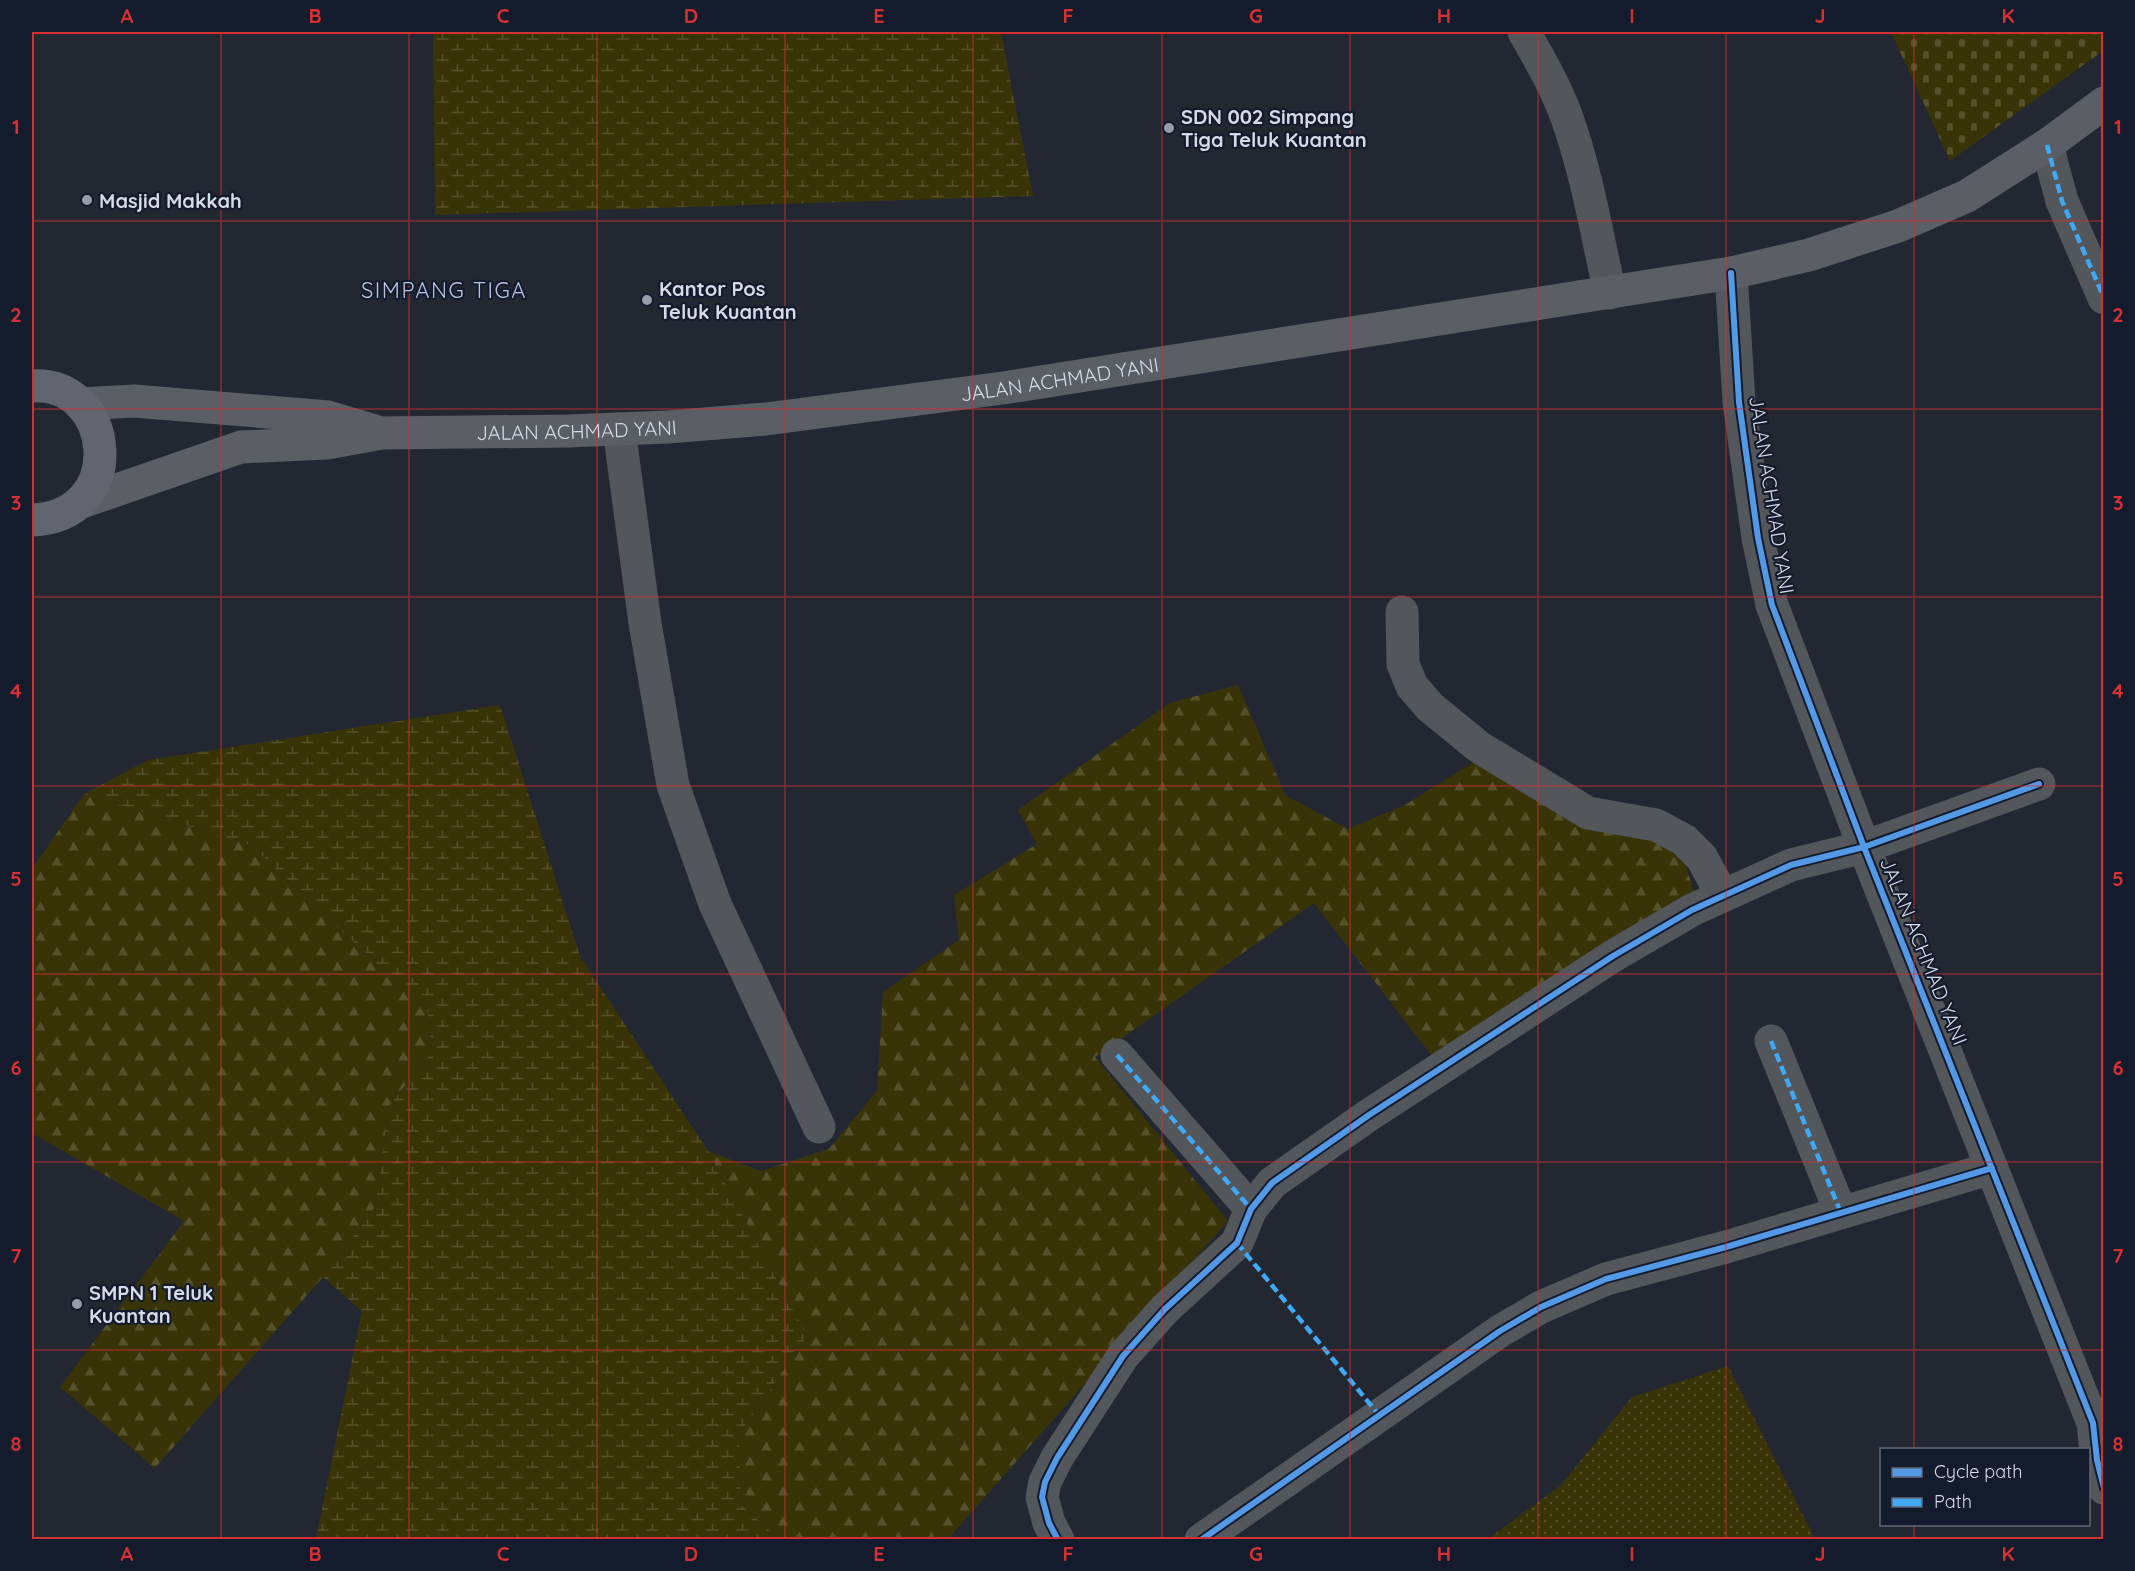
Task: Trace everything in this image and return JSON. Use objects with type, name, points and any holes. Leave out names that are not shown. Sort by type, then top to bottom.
[{"type":"highway","points":[[32,386],[62,392],[80,404],[93,421],[100,442],[100,465],[92,486],[79,503],[46,520],[32,520]]},
{"type":"main road","name":"JALAN ACHMAD YANI","points":[[79,503],[241,447],[327,443],[382,433],[619,429],[766,419],[1003,388],[1731,273],[1809,255],[1898,226],[1967,196],[2047,145],[2103,102]]},
{"type":"main road","name":"JALAN ACHMAD YANI","points":[[80,404],[134,401],[328,417],[382,433]]},
{"type":"street","points":[[1524,32],[1551,79],[1579,152],[1610,293]]},
{"type":"street","points":[[2047,145],[2062,201],[2103,298]]},
{"type":"street","name":"JALAN ACHMAD YANI","points":[[1731,273],[1739,402],[1758,538],[1772,605],[1864,847],[1992,1168],[2098,1420],[2097,1461],[2103,1488]]},
{"type":"street","points":[[619,429],[645,623],[674,785],[715,904],[819,1127]]},
{"type":"street","points":[[1402,612],[1403,664],[1413,686],[1430,707],[1479,747],[1588,813],[1656,825],[1684,840],[1702,858],[1722,896]]},
{"type":"street","points":[[1058,1539],[1049,1523],[1042,1497],[1045,1482],[1058,1458],[1123,1356],[1165,1309],[1237,1243],[1251,1209],[1272,1183],[1370,1115],[1613,956],[1692,910],[1791,865],[1864,847],[2039,784]]},
{"type":"street","points":[[1771,1041],[1841,1213]]},
{"type":"street","points":[[1117,1054],[1251,1209]]},
{"type":"street","points":[[1201,1539],[1500,1331],[1541,1307],[1606,1279],[1726,1247],[1992,1168]]},
{"type":"green space","points":[[433,32],[1001,32],[1033,196],[435,215]]},
{"type":"green space","points":[[1891,32],[2103,32],[2103,51],[1950,161]]},
{"type":"green space","points":[[1238,685],[1285,795],[1348,829],[1405,805],[1479,759],[1653,834],[1685,864],[1696,897],[1432,1056],[1314,903],[1095,1057],[1228,1221],[948,1539],[779,1539],[741,1505],[739,1435],[807,1336],[708,1151],[761,1171],[829,1149],[877,1091],[883,992],[959,940],[954,895],[1037,844],[1018,810],[1170,703]]},
{"type":"green space","points":[[500,705],[580,956],[708,1151],[807,1336],[739,1435],[741,1505],[779,1539],[316,1539],[362,1311],[323,1277],[375,1207],[389,1106],[432,1052],[428,1012],[251,845],[84,794],[148,760]]},
{"type":"green space","points":[[84,794],[251,845],[428,1012],[432,1052],[389,1106],[375,1207],[323,1277],[155,1468],[60,1387],[184,1221],[32,1133],[32,869]]},
{"type":"green space","points":[[1728,1366],[1815,1539],[1488,1539],[1560,1486],[1632,1397]]},
{"type":"marked path","points":[[2047,145],[2062,201],[2104,298]]},
{"type":"marked path","points":[[1771,1041],[1841,1213]]},
{"type":"marked path","points":[[1117,1055],[1251,1209]]},
{"type":"marked path","points":[[1237,1243],[1379,1415]]},
{"type":"cycle path","points":[[1731,273],[1739,402],[1758,538],[1772,605],[1864,847],[2093,1423],[2097,1460],[2104,1488]]},
{"type":"cycle path","points":[[1058,1540],[1049,1523],[1042,1497],[1045,1482],[1057,1458],[1123,1356],[1165,1309],[1237,1243],[1251,1209],[1272,1183],[1369,1115],[1613,956],[1692,910],[1791,865],[1864,847],[2039,784]]},
{"type":"cycle path","points":[[1201,1540],[1500,1331],[1541,1307],[1606,1279],[1726,1247],[1992,1168]]},
{"type":"place","name":"SDN 002 Simpang Tiga Teluk Kuantan","points":[[1169,128]]},
{"type":"place","name":"Masjid Makkah","points":[[87,200]]},
{"type":"place","name":"Kantor Pos Teluk Kuantan","points":[[647,300]]},
{"type":"place","name":"SMPN 1 Teluk Kuantan","points":[[77,1304]]},
{"type":"district","name":"SIMPANG TIGA","points":[[444,290]]}]
